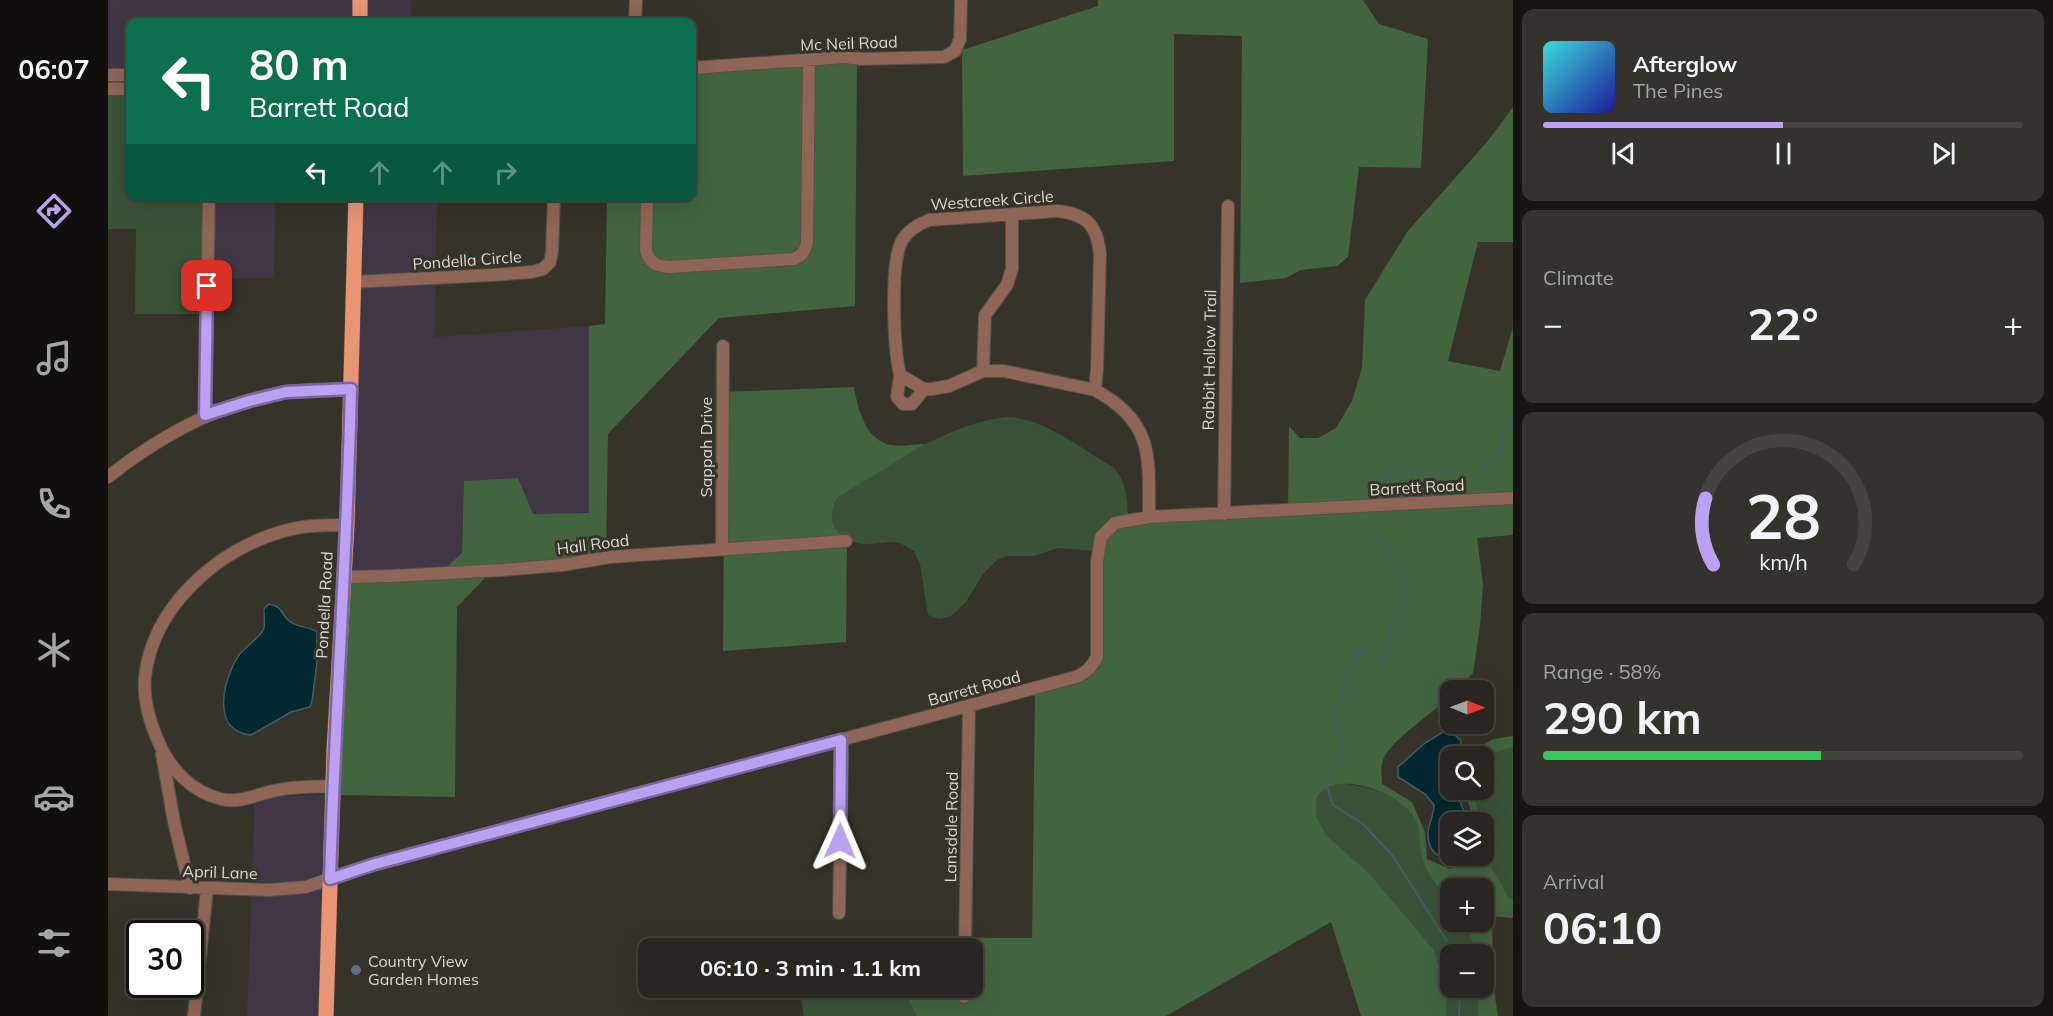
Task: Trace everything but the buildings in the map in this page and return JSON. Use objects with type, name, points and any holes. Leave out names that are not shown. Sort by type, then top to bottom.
[{"type":"main road","points":[[360,0],[360,18]]},
{"type":"main road","name":"Pondella Road","points":[[326,1016],[333,786],[347,525],[356,201]]},
{"type":"street","points":[[635,18],[636,0]]},
{"type":"street","name":"Mc Neil Road","points":[[696,68],[845,57],[861,59],[944,57],[955,51],[960,39],[961,0]]},
{"type":"street","points":[[647,201],[646,250],[648,258],[655,264],[669,267],[794,259],[800,256],[807,242],[809,60]]},
{"type":"street","points":[[108,75],[126,75]]},
{"type":"street","points":[[108,89],[126,89]]},
{"type":"street","points":[[205,415],[209,201]]},
{"type":"street","name":"Pondella Circle","points":[[353,282],[492,275],[543,269],[550,261],[552,252],[554,201]]},
{"type":"street","name":"Rabbit Hollow Trail","points":[[1224,514],[1228,206]]},
{"type":"street","name":"Westcreek Circle","points":[[1095,390],[1100,254],[1099,240],[1092,226],[1083,217],[1071,212],[1057,211],[929,220],[915,228],[902,240],[897,251],[895,291],[896,352],[900,375],[897,397],[903,404],[912,404],[924,389],[949,386],[983,371],[1013,372],[1095,390],[1123,409],[1140,430],[1148,457],[1149,517]]},
{"type":"street","points":[[983,371],[985,315],[1007,285],[1012,269],[1012,215]]},
{"type":"street","name":"Sappah Drive","points":[[722,549],[723,346]]},
{"type":"street","points":[[900,375],[924,389]]},
{"type":"street","points":[[108,477],[148,448],[205,415],[286,392],[351,389]]},
{"type":"street","name":"Barrett Road","points":[[330,879],[366,866],[969,706],[1084,673],[1093,665],[1097,657],[1097,562],[1101,537],[1115,523],[1149,517],[1513,498]]},
{"type":"street","points":[[190,888],[170,801],[161,748],[146,702],[145,678],[156,638],[171,609],[204,575],[225,558],[268,536],[297,528],[347,525]]},
{"type":"street","name":"Hall Road","points":[[344,576],[392,576],[562,566],[610,557],[846,541]]},
{"type":"street","name":"Lansdale Road","points":[[965,938],[969,706]]},
{"type":"street","points":[[839,913],[841,740]]},
{"type":"street","points":[[161,748],[171,764],[193,788],[224,800],[279,790],[333,786]]},
{"type":"street","points":[[170,801],[180,792],[193,788]]},
{"type":"street","name":"April Lane","points":[[108,884],[268,890],[306,887],[330,879]]},
{"type":"street","points":[[194,1016],[207,889]]},
{"type":"shaded area","points":[[108,0],[355,0],[355,18],[126,18],[126,71],[108,70]]},
{"type":"shaded area","points":[[365,0],[411,0],[411,18],[364,18]]},
{"type":"shaded area","points":[[209,201],[275,201],[274,278],[208,279]]},
{"type":"shaded area","points":[[360,201],[437,201],[435,337],[589,326],[589,513],[533,514],[464,482],[462,553],[434,578],[348,583]]},
{"type":"shaded area","points":[[327,795],[321,1016],[247,1016],[255,797]]},
{"type":"green space","points":[[1098,0],[1363,0],[1379,24],[1428,39],[1421,168],[1359,167],[1348,257],[1337,266],[1301,270],[1286,278],[1240,283],[1242,36],[1174,34],[1174,161],[963,176],[962,50],[1098,6]]},
{"type":"green space","points":[[857,61],[855,306],[719,318],[608,434],[606,562],[489,574],[457,607],[455,797],[337,795],[348,583],[434,578],[462,553],[464,481],[518,478],[533,514],[589,513],[589,326],[605,324],[607,201],[696,201],[696,73]]},
{"type":"green space","points":[[108,93],[126,94],[126,201],[209,201],[208,314],[135,314],[136,229],[108,229]]},
{"type":"green space","points":[[1513,107],[1513,242],[1478,242],[1448,361],[1500,371],[1513,327],[1513,494],[1288,507],[1289,426],[1300,438],[1318,438],[1336,428],[1352,401],[1362,368],[1365,300],[1407,232],[1487,142]]},
{"type":"green space","points":[[854,387],[864,422],[875,437],[891,445],[925,444],[838,497],[835,503],[832,520],[837,530],[847,539],[846,642],[723,651],[725,392]]},
{"type":"green space","points":[[1006,417],[1020,418],[1048,428],[1113,467],[1123,483],[1128,515],[1093,551],[1058,548],[1034,556],[1007,556],[997,560],[983,574],[966,602],[951,616],[939,619],[928,615],[920,564],[914,551],[895,542],[868,544],[849,540],[836,530],[832,515],[834,506],[838,497],[939,437],[983,421]]},
{"type":"green space","points":[[1513,503],[1513,535],[1477,538],[1483,584],[1473,673],[1466,680],[1440,680],[1440,705],[1394,744],[1387,752],[1381,769],[1382,784],[1412,802],[1425,832],[1427,859],[1450,869],[1458,866],[1491,866],[1509,898],[1513,899],[1513,918],[1494,916],[1494,878],[1440,878],[1440,890],[1424,863],[1418,825],[1411,813],[1397,800],[1368,787],[1350,784],[1339,784],[1326,788],[1316,799],[1316,816],[1326,835],[1370,874],[1434,950],[1440,972],[1440,998],[1446,998],[1446,1016],[1361,1016],[1331,922],[1166,1016],[917,1016],[907,998],[983,998],[983,938],[843,938],[843,937],[1032,938],[1035,695],[1078,682],[1099,668],[1103,621],[1102,562],[1106,539],[1112,531],[1126,524]]},
{"type":"green space","points":[[1513,736],[1513,747],[1494,753],[1494,746],[1482,746],[1493,739]]},
{"type":"green space","points":[[1513,747],[1513,899],[1509,898],[1491,866],[1494,866],[1494,812],[1479,812],[1475,800],[1494,800],[1494,753]]},
{"type":"green space","points":[[1338,783],[1372,789],[1405,805],[1412,813],[1417,823],[1423,859],[1440,887],[1440,932],[1469,932],[1472,944],[1440,944],[1440,972],[1434,950],[1370,874],[1326,835],[1316,816],[1315,799],[1327,786]]},
{"type":"green space","points":[[1467,800],[1475,800],[1479,812],[1471,812]]},
{"type":"green space","points":[[1469,932],[1492,932],[1492,944],[1472,944]]},
{"type":"green space","points":[[1494,990],[1498,1016],[1478,1016],[1477,998],[1494,998]]},
{"type":"green space","points":[[801,998],[907,998],[917,1016],[804,1016]]},
{"type":"green space","points":[[1446,998],[1477,998],[1478,1016],[1446,1016]]},
{"type":"water","points":[[269,604],[279,608],[291,623],[317,632],[317,662],[312,701],[310,707],[291,712],[251,735],[238,731],[230,724],[225,714],[225,690],[228,677],[239,655],[263,631],[264,609]]},
{"type":"water","points":[[1440,734],[1454,734],[1461,741],[1461,746],[1440,746],[1440,800],[1459,800],[1464,812],[1440,812],[1440,857],[1434,852],[1428,841],[1434,805],[1425,794],[1398,777],[1398,767],[1425,743]]},
{"type":"waterway","points":[[1480,467],[1494,462],[1506,428],[1513,416]]},
{"type":"waterway","points":[[1375,484],[1394,471],[1424,473],[1450,471]]},
{"type":"waterway","points":[[1378,535],[1390,553],[1408,591],[1392,625],[1384,662],[1359,651],[1345,681],[1335,717],[1345,753],[1327,777],[1327,786],[1333,805],[1363,824],[1393,856],[1449,944]]},
{"type":"waterway","points":[[1459,1016],[1460,998]]},
{"type":"place","name":"Country View Garden Homes","points":[[356,970]]},
{"type":"route","points":[[207,286],[205,415],[286,392],[351,389],[347,525],[334,752],[330,879],[375,864],[841,740],[840,841]]}]
